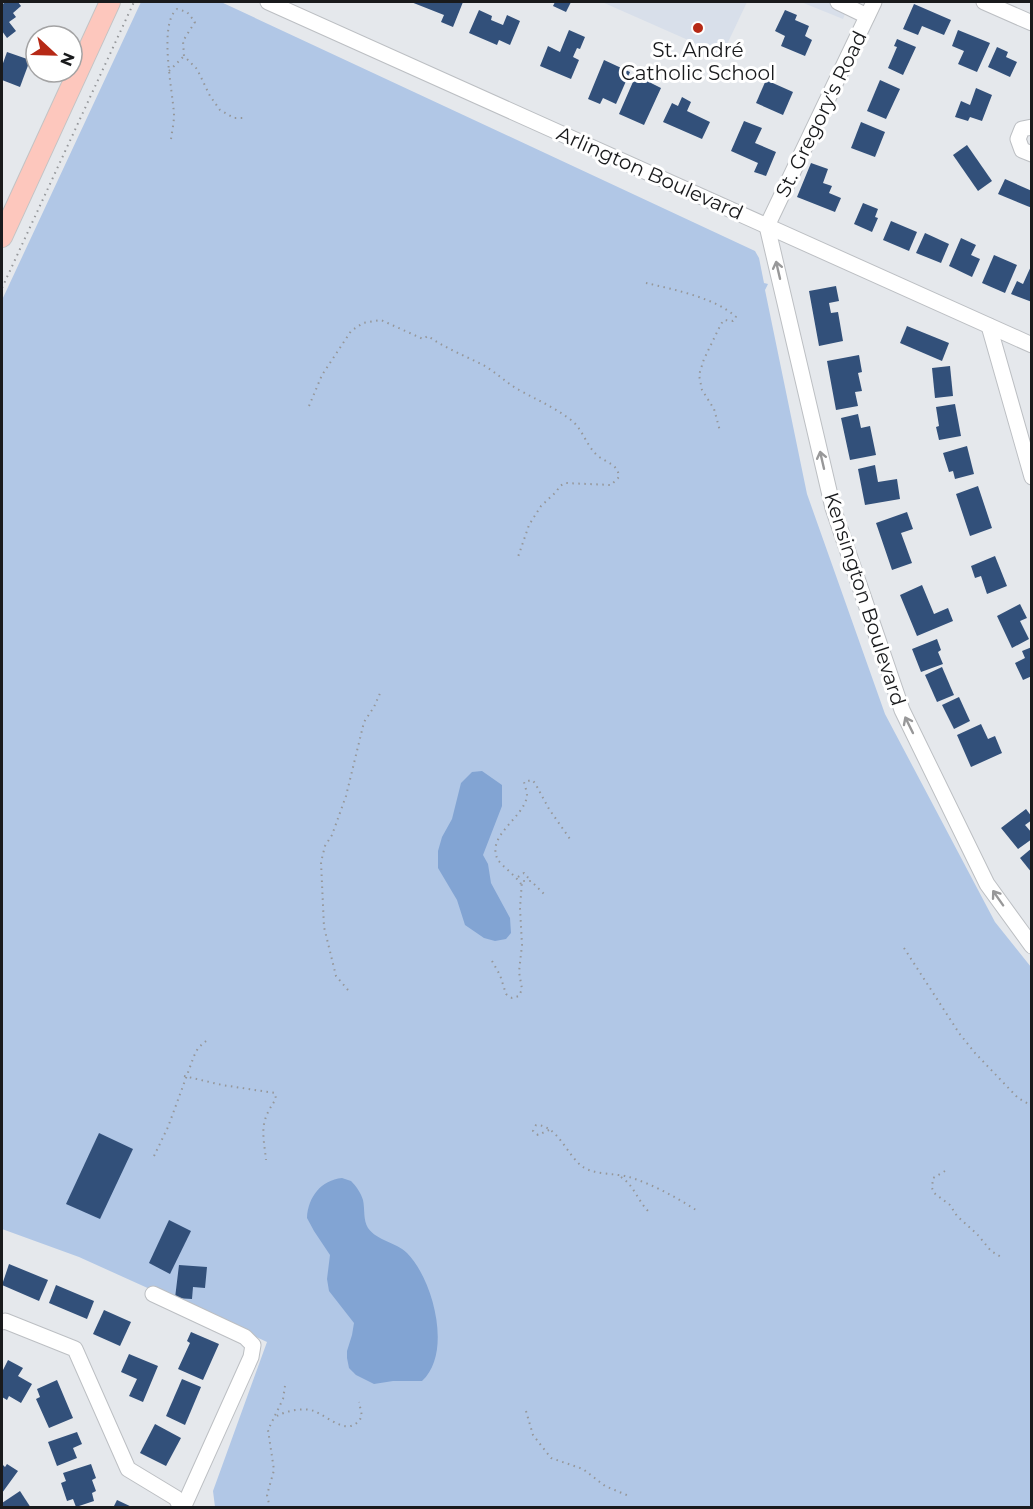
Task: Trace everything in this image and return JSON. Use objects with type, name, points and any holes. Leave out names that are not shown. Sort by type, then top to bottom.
[{"type":"main road","points":[[2,237],[110,2]]},
{"type":"street","name":"Arlington Boulevard","points":[[268,2],[1032,345]]},
{"type":"street","points":[[837,2],[867,16]]},
{"type":"street","name":"St. Gregory's Road","points":[[767,226],[874,2]]},
{"type":"street","points":[[984,2],[1032,23]]},
{"type":"street","points":[[1032,127],[1022,129],[1018,140],[1022,150],[1032,154]]},
{"type":"street","name":"Kensington Boulevard","points":[[767,226],[832,508],[902,710],[987,884],[1032,946]]},
{"type":"street","points":[[989,326],[1032,477]]},
{"type":"street","points":[[153,1294],[245,1337],[253,1345],[251,1357],[182,1508]]},
{"type":"street","points":[[2,1322],[5,1321],[75,1349],[128,1469],[176,1498],[182,1508]]},
{"type":"path","points":[[2,288],[134,2]]},
{"type":"path","points":[[171,139],[174,115],[169,71],[169,26],[173,13],[177,9],[187,12],[195,22],[183,41],[184,56],[197,69],[210,96],[220,110],[234,118],[244,118]]},
{"type":"path","points":[[169,71],[184,56]]},
{"type":"path","points":[[646,283],[693,296],[714,304],[736,317],[733,321],[724,320],[720,324],[699,375],[702,390],[714,409],[720,431]]},
{"type":"path","points":[[309,406],[322,375],[351,331],[363,322],[378,320],[423,339],[429,336],[439,344],[482,364],[512,386],[549,404],[573,421],[598,456],[615,465],[619,477],[611,485],[565,483],[560,486],[541,506],[529,525],[518,557]]},
{"type":"path","points":[[348,990],[336,976],[324,927],[321,862],[325,846],[332,835],[346,796],[364,722],[381,691]]},
{"type":"path","points":[[521,884],[516,876],[499,861],[496,848],[501,836],[517,816],[525,801],[527,795],[524,782],[529,780],[535,783],[549,809],[570,839]]},
{"type":"path","points":[[492,961],[500,975],[504,992],[512,998],[519,996],[522,989],[519,972],[522,945],[521,884],[518,877],[524,873],[544,894]]},
{"type":"path","points":[[521,884],[524,880],[531,881]]},
{"type":"path","points":[[904,948],[959,1033],[975,1053],[1018,1098],[1032,1106]]},
{"type":"path","points":[[154,1156],[168,1127],[194,1056],[198,1048],[206,1041]]},
{"type":"path","points":[[184,1076],[222,1085],[275,1092],[276,1099],[265,1114],[263,1121],[266,1160]]},
{"type":"path","points":[[549,1130],[538,1135],[533,1131],[536,1125],[546,1126],[560,1139],[576,1162],[586,1169],[640,1181],[696,1210]]},
{"type":"path","points":[[945,1171],[933,1178],[934,1193],[950,1206],[991,1251],[1001,1257]]},
{"type":"path","points":[[619,1175],[627,1180],[642,1206],[650,1213]]},
{"type":"path","points":[[270,1508],[267,1495],[274,1470],[268,1430],[283,1399],[285,1386]]},
{"type":"path","points":[[274,1417],[294,1410],[308,1409],[340,1426],[350,1426],[361,1420],[363,1412],[359,1402]]},
{"type":"path","points":[[526,1411],[532,1435],[551,1458],[583,1469],[605,1486],[628,1496]]},
{"type":"shaded area","points":[[141,2],[221,2],[755,251],[759,258],[764,283],[768,284],[765,290],[807,494],[885,714],[995,922],[1031,967],[1031,1507],[215,1507],[213,1491],[267,1342],[79,1257],[2,1229],[2,300]]},
{"type":"shaded area","name":"St. André Catholic School","points":[[602,2],[747,2],[722,55]]},
{"type":"shaded area","name":"St. André Catholic School","points":[[801,2],[850,2],[843,19]]},
{"type":"shaded area","points":[[482,771],[502,785],[502,806],[483,855],[488,864],[491,883],[510,918],[511,933],[506,939],[495,941],[484,938],[465,925],[457,900],[438,868],[438,851],[442,837],[452,819],[461,783],[472,772]]},
{"type":"shaded area","points":[[342,1178],[351,1181],[361,1195],[368,1228],[376,1236],[398,1246],[407,1253],[425,1280],[436,1316],[438,1335],[431,1369],[422,1381],[393,1381],[374,1384],[356,1375],[349,1368],[347,1351],[354,1323],[329,1291],[327,1279],[330,1255],[307,1218],[310,1203],[317,1191],[328,1182]]},
{"type":"building","points":[[5,2],[18,2],[21,6],[13,13],[16,17],[9,22],[16,31],[7,38],[2,31],[2,5]]},
{"type":"building","points":[[411,2],[463,2],[453,27],[441,22],[444,15]]},
{"type":"building","points":[[555,2],[571,2],[566,12],[553,6]]},
{"type":"building","points":[[914,4],[951,20],[944,35],[922,26],[918,35],[903,29]]},
{"type":"building","points":[[479,10],[492,16],[491,20],[503,25],[507,15],[520,21],[510,45],[499,40],[497,45],[469,33]]},
{"type":"building","points":[[785,10],[797,15],[795,20],[809,26],[805,36],[812,40],[805,56],[781,46],[785,36],[775,31]]},
{"type":"building","points":[[569,30],[585,37],[580,49],[577,48],[573,57],[579,60],[571,79],[540,66],[548,46],[560,52]]},
{"type":"building","points":[[958,30],[990,43],[977,72],[958,64],[964,51],[952,46]]},
{"type":"building","points":[[897,39],[916,47],[903,75],[888,68],[897,47],[894,46]]},
{"type":"building","points":[[997,47],[1008,52],[1006,57],[1017,62],[1010,77],[988,67]]},
{"type":"building","points":[[7,52],[24,58],[24,76],[20,87],[2,80],[2,66]]},
{"type":"building","points":[[604,60],[630,72],[616,104],[603,98],[600,104],[588,99]]},
{"type":"building","points":[[639,68],[654,75],[651,83],[661,88],[644,125],[619,114]]},
{"type":"building","points":[[766,80],[793,92],[783,115],[756,103]]},
{"type":"building","points":[[880,80],[900,89],[886,119],[867,111]]},
{"type":"building","points":[[976,88],[992,95],[982,121],[970,117],[968,121],[955,117],[961,101],[970,105]]},
{"type":"building","points":[[682,97],[691,102],[687,111],[710,122],[702,139],[663,122],[672,103],[678,106]]},
{"type":"building","points":[[744,121],[762,128],[755,143],[776,152],[766,176],[754,172],[758,163],[731,151]]},
{"type":"building","points":[[861,122],[885,132],[875,157],[851,148]]},
{"type":"building","points":[[967,145],[992,181],[978,191],[953,155]]},
{"type":"building","points":[[811,163],[828,169],[823,183],[832,186],[829,193],[841,198],[835,212],[797,197]]},
{"type":"building","points":[[1005,179],[1032,191],[1032,208],[998,194]]},
{"type":"building","points":[[863,203],[878,209],[875,217],[878,218],[872,232],[854,224]]},
{"type":"building","points":[[891,221],[917,232],[909,251],[883,240]]},
{"type":"building","points":[[925,233],[949,244],[941,263],[916,253]]},
{"type":"building","points":[[961,238],[976,245],[971,255],[980,259],[972,277],[949,266]]},
{"type":"building","points":[[994,255],[1017,265],[1005,293],[982,283]]},
{"type":"building","points":[[1032,264],[1032,302],[1011,294],[1017,281],[1023,284]]},
{"type":"building","points":[[836,286],[839,301],[829,303],[831,313],[838,312],[843,341],[819,346],[809,291]]},
{"type":"building","points":[[907,326],[949,343],[942,361],[900,343]]},
{"type":"building","points":[[859,355],[862,372],[858,373],[862,391],[855,392],[858,406],[836,410],[827,361]]},
{"type":"building","points":[[950,366],[953,396],[935,398],[932,368]]},
{"type":"building","points":[[955,404],[961,436],[939,440],[936,427],[939,426],[936,407]]},
{"type":"building","points":[[858,414],[861,428],[870,426],[876,455],[850,460],[841,418]]},
{"type":"building","points":[[967,446],[974,474],[955,479],[953,471],[949,472],[943,453]]},
{"type":"building","points":[[875,465],[878,482],[897,479],[900,499],[865,505],[858,469]]},
{"type":"building","points":[[978,486],[992,528],[970,536],[956,494]]},
{"type":"building","points":[[907,512],[913,529],[901,533],[912,563],[892,570],[876,523]]},
{"type":"building","points":[[995,556],[1007,586],[987,594],[981,576],[975,578],[971,566]]},
{"type":"building","points":[[922,585],[934,614],[948,608],[953,621],[917,636],[900,595]]},
{"type":"building","points":[[1020,604],[1027,618],[1020,621],[1029,639],[1012,648],[997,616]]},
{"type":"building","points":[[937,639],[941,650],[938,652],[943,664],[921,672],[912,649]]},
{"type":"building","points":[[1032,647],[1032,676],[1023,680],[1015,663],[1025,658],[1022,651]]},
{"type":"building","points":[[942,667],[954,695],[937,702],[925,675]]},
{"type":"building","points":[[959,697],[970,721],[954,729],[942,705]]},
{"type":"building","points":[[981,724],[988,739],[995,736],[1002,753],[971,767],[957,735]]},
{"type":"building","points":[[1026,809],[1032,817],[1032,820],[1025,825],[1032,833],[1032,839],[1018,849],[1001,828]]},
{"type":"building","points":[[1032,848],[1032,873],[1020,858]]},
{"type":"building","points":[[99,1133],[133,1149],[100,1219],[66,1204]]},
{"type":"building","points":[[169,1220],[191,1231],[170,1274],[149,1263]]},
{"type":"building","points":[[9,1264],[48,1280],[39,1301],[2,1285]]},
{"type":"building","points":[[179,1265],[207,1267],[205,1288],[193,1287],[192,1299],[175,1298]]},
{"type":"building","points":[[56,1285],[94,1301],[87,1319],[49,1303]]},
{"type":"building","points":[[104,1310],[131,1322],[120,1346],[93,1334]]},
{"type":"building","points":[[191,1332],[219,1344],[203,1380],[178,1369],[190,1343],[187,1341]]},
{"type":"building","points":[[129,1354],[158,1366],[143,1402],[129,1396],[137,1379],[121,1372]]},
{"type":"building","points":[[8,1360],[23,1368],[18,1376],[32,1384],[21,1403],[9,1396],[7,1400],[2,1397],[2,1372]]},
{"type":"building","points":[[182,1379],[201,1387],[185,1425],[166,1416]]},
{"type":"building","points":[[57,1380],[73,1418],[49,1428],[36,1399],[40,1397],[37,1389]]},
{"type":"building","points":[[155,1424],[181,1438],[166,1466],[140,1453]]},
{"type":"building","points":[[77,1432],[82,1444],[73,1448],[77,1458],[57,1466],[48,1442]]},
{"type":"building","points":[[2,1464],[5,1467],[7,1464],[18,1471],[2,1493]]},
{"type":"building","points":[[91,1464],[96,1478],[92,1480],[96,1491],[92,1493],[94,1501],[76,1507],[73,1499],[67,1501],[61,1483],[66,1481],[63,1473]]},
{"type":"building","points":[[20,1491],[31,1508],[2,1508],[2,1503]]},
{"type":"building","points":[[117,1500],[134,1508],[113,1508]]},
{"type":"place","name":"St. André Catholic School","points":[[698,28]]}]
